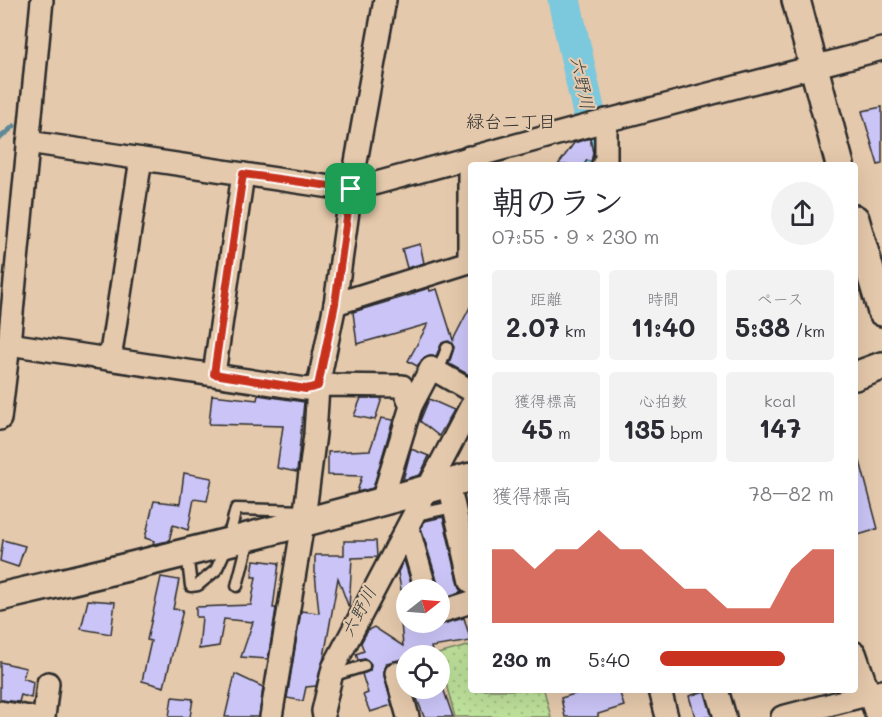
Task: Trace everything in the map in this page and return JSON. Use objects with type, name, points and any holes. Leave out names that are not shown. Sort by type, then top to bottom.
[{"type":"street","points":[[0,419],[42,0]]},
{"type":"street","points":[[271,717],[315,434],[318,386],[335,304],[351,189],[385,0]]},
{"type":"street","points":[[796,0],[815,67],[833,162]]},
{"type":"street","points":[[28,142],[351,189],[882,49]]},
{"type":"street","points":[[599,122],[605,162]]},
{"type":"street","points":[[469,157],[469,162]]},
{"type":"street","points":[[110,359],[141,159]]},
{"type":"street","points":[[214,374],[243,174]]},
{"type":"street","points":[[858,229],[882,312]]},
{"type":"street","points":[[335,304],[468,262]]},
{"type":"street","points":[[9,344],[306,389],[318,386],[402,386],[411,406]]},
{"type":"street","points":[[858,375],[882,366]]},
{"type":"street","points":[[382,501],[411,406],[431,368],[468,394]]},
{"type":"street","points":[[468,405],[450,489],[468,569]]},
{"type":"street","points":[[0,597],[250,538],[303,517],[450,489]]},
{"type":"street","points":[[324,717],[323,711],[331,676],[338,659],[412,521],[450,489]]},
{"type":"street","points":[[412,521],[424,579]]},
{"type":"street","points":[[450,609],[468,603]]},
{"type":"street","points":[[858,658],[875,693],[877,717]]},
{"type":"street","points":[[44,717],[48,683]]},
{"type":"street","points":[[661,693],[667,717]]},
{"type":"street","points":[[718,693],[725,717]]},
{"type":"street","points":[[782,717],[814,698],[875,693]]},
{"type":"street","points":[[403,699],[408,717]]},
{"type":"street","points":[[0,712],[30,717]]},
{"type":"lane","points":[[438,372],[447,348]]},
{"type":"lane","points":[[412,521],[450,489]]},
{"type":"lane","points":[[222,545],[231,528],[236,509],[303,517]]},
{"type":"lane","points":[[237,585],[250,538]]},
{"type":"lane","points":[[331,676],[364,666]]},
{"type":"green space","points":[[468,646],[468,693],[545,693],[551,717],[455,717],[450,698],[450,651]]},
{"type":"building","points":[[882,107],[882,164],[878,165],[862,111]]},
{"type":"building","points":[[590,138],[593,153],[591,162],[587,160],[586,162],[560,162],[574,143]]},
{"type":"building","points":[[420,244],[424,263],[407,268],[402,249]]},
{"type":"building","points":[[429,288],[430,291],[437,289],[453,340],[468,311],[468,374],[449,364],[454,347],[449,341],[442,343],[436,356],[425,357],[417,366],[408,361],[428,324],[357,344],[353,312]]},
{"type":"building","points":[[212,395],[257,400],[258,395],[304,402],[297,472],[277,468],[283,426],[209,424]]},
{"type":"building","points":[[361,398],[382,398],[375,420],[354,416]]},
{"type":"building","points":[[429,399],[454,410],[439,436],[420,421]]},
{"type":"building","points":[[381,418],[393,420],[373,488],[357,492],[362,476],[328,475],[328,452],[370,450]]},
{"type":"building","points":[[411,449],[429,456],[420,475],[403,480]]},
{"type":"building","points":[[858,461],[860,461],[878,529],[858,535]]},
{"type":"building","points":[[184,473],[212,478],[207,501],[194,499],[188,530],[173,525],[169,541],[153,544],[154,541],[145,538],[154,501],[180,504]]},
{"type":"building","points":[[443,517],[459,585],[463,591],[450,596],[450,579],[437,579],[421,528],[425,521]]},
{"type":"building","points":[[3,540],[25,546],[18,567],[0,561]]},
{"type":"building","points":[[344,541],[376,541],[377,557],[352,558],[349,608],[338,578],[324,657],[316,686],[306,687],[303,701],[287,698],[301,611],[319,613],[315,555],[344,555]]},
{"type":"building","points":[[254,560],[279,563],[273,608],[276,608],[268,659],[241,657],[253,622],[224,619],[219,646],[199,649],[202,617],[196,617],[196,607],[251,605],[256,577],[252,577]]},
{"type":"building","points":[[404,560],[410,579],[399,579],[398,572]]},
{"type":"building","points":[[161,577],[179,580],[173,609],[183,610],[164,687],[142,681],[151,641],[147,640]]},
{"type":"building","points":[[88,600],[115,602],[111,634],[81,629]]},
{"type":"building","points":[[464,618],[468,641],[444,645],[403,645],[402,633],[450,633],[450,622]]},
{"type":"building","points":[[374,627],[401,645],[396,645],[396,660],[386,663],[384,676],[392,705],[370,712],[363,695],[368,693],[362,674],[370,671],[371,664],[366,659],[358,660],[356,654],[364,651],[361,643],[368,630]]},
{"type":"building","points":[[0,662],[26,668],[23,678],[33,682],[31,698],[21,695],[19,702],[0,700]]},
{"type":"building","points":[[235,674],[263,687],[259,717],[225,717]]},
{"type":"building","points":[[578,693],[620,693],[624,706],[598,714],[598,717],[565,717],[561,698]]},
{"type":"building","points":[[706,693],[712,717],[695,717],[689,696]]},
{"type":"building","points":[[172,697],[193,699],[190,717],[169,717]]},
{"type":"building","points":[[417,699],[447,699],[453,717],[424,717]]},
{"type":"waterway","name":"六野川","points":[[564,0],[599,158],[597,162]]},
{"type":"waterway","points":[[0,138],[14,126]]},
{"type":"district","name":"緑台二丁目","points":[[511,122]]},
{"type":"route","points":[[243,174],[351,189],[335,304],[318,386],[306,389],[214,374],[243,174]]}]
